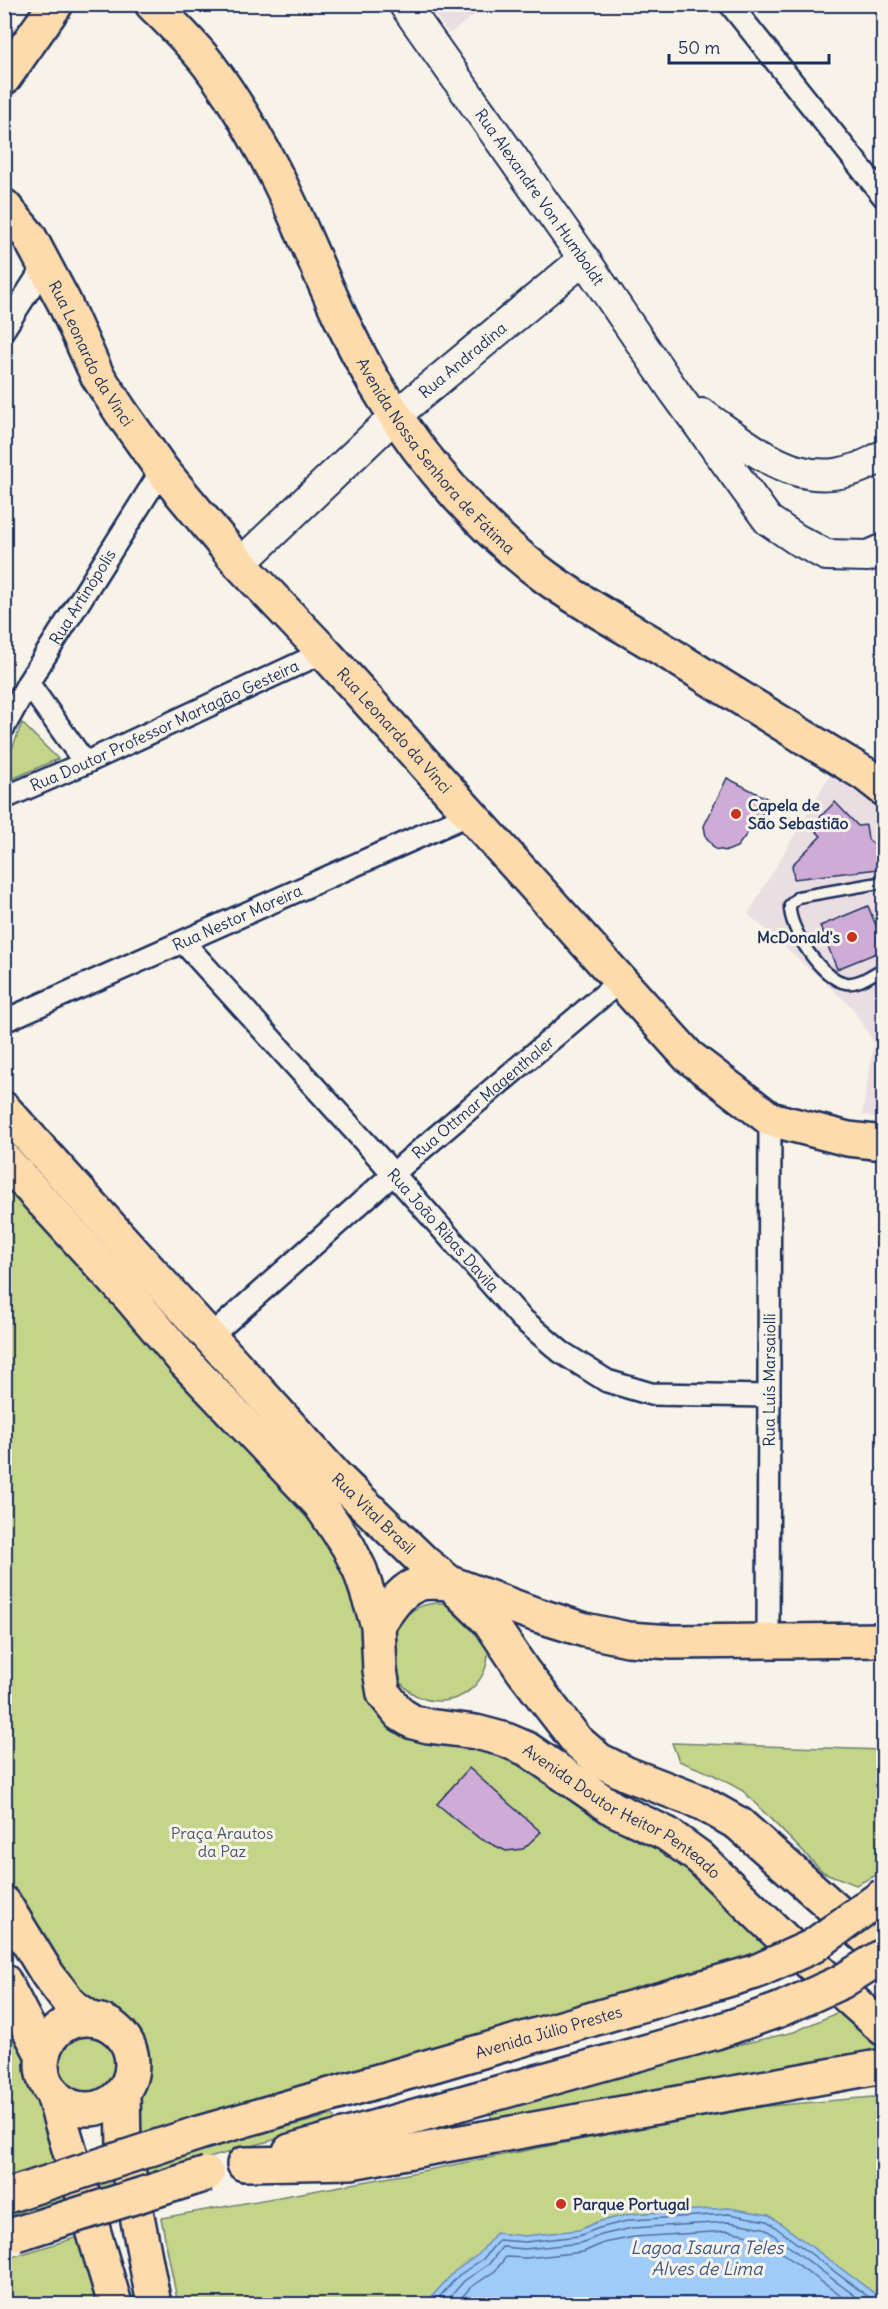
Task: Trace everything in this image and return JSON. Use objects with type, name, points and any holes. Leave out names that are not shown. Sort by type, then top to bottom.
[{"type":"main road","points":[[4,78],[56,4]]},
{"type":"main road","name":"Avenida Nossa Senhora de Fátima","points":[[152,4],[178,29],[208,64],[240,113],[289,202],[356,353],[417,447],[459,496],[481,519],[546,577],[879,784]]},
{"type":"main road","name":"Rua Leonardo da Vinci","points":[[4,206],[29,236],[45,265],[97,375],[162,470],[240,564],[324,652],[688,1056],[770,1119],[848,1139],[884,1143]]},
{"type":"main road","name":"Rua Vital Brasil","points":[[4,1109],[338,1478],[425,1563],[450,1583],[534,1614],[585,1630],[628,1639],[672,1642],[884,1640]]},
{"type":"main road","name":"Rua Vital Brasil","points":[[4,1159],[186,1363],[320,1504],[348,1546],[360,1570],[378,1625]]},
{"type":"main road","points":[[378,1625],[393,1604],[414,1587],[421,1583],[450,1583]]},
{"type":"main road","name":"Avenida Doutor Heitor Penteado","points":[[450,1583],[490,1622],[578,1742],[599,1760],[627,1774],[700,1802],[739,1824],[884,1954]]},
{"type":"main road","name":"Avenida Doutor Heitor Penteado","points":[[378,1625],[380,1670],[384,1694],[400,1714],[412,1722],[476,1732],[506,1740],[527,1749],[614,1809],[667,1834],[699,1857],[799,1953],[884,2029]]},
{"type":"main road","name":"Avenida Júlio Prestes","points":[[4,2197],[199,2133],[755,1972],[813,1946],[884,1895]]},
{"type":"main road","points":[[4,1903],[48,1975],[71,2006],[91,2019]]},
{"type":"main road","points":[[10,2236],[207,2174],[716,2032],[779,2010],[841,1982],[884,1954]]},
{"type":"main road","points":[[4,1981],[43,2056]]},
{"type":"main road","points":[[52,2091],[68,2105],[82,2109],[98,2108],[112,2102],[123,2092],[130,2080],[131,2053],[125,2040],[104,2022],[91,2019],[77,2020],[65,2025],[55,2033],[47,2044],[43,2056],[43,2070],[52,2091],[115,2304]]},
{"type":"main road","points":[[244,2164],[351,2162],[884,2066]]},
{"type":"main road","points":[[123,2092],[124,2148],[154,2304]]},
{"type":"street","name":"Rua Alexandre Von Humboldt","points":[[404,4],[674,391],[768,520],[796,539],[826,555],[868,556],[884,549]]},
{"type":"street","points":[[730,4],[884,197]]},
{"type":"street","name":"Rua Andradina","points":[[240,564],[395,416],[584,259]]},
{"type":"street","points":[[4,329],[45,265]]},
{"type":"street","name":"Rua Alexandre Von Humboldt","points":[[674,391],[741,443],[783,467],[804,474],[825,475],[849,471],[868,465],[884,455]]},
{"type":"street","name":"Rua Artinópolis","points":[[4,727],[28,683],[162,470]]},
{"type":"street","name":"Rua Doutor Professor Martagão Gesteira","points":[[4,798],[324,652]]},
{"type":"street","points":[[28,683],[85,763]]},
{"type":"street","name":"Rua Nestor Moreira","points":[[4,1021],[470,814]]},
{"type":"street","name":"Rua João Ribas Davila","points":[[183,943],[521,1318],[561,1352],[607,1381],[651,1394],[769,1396]]},
{"type":"street","name":"Rua Ottmar Magenthaler","points":[[211,1336],[393,1174],[620,981]]},
{"type":"street","name":"Rua Luís Marsaiolli","points":[[768,1640],[770,1119]]},
{"type":"lane","points":[[884,882],[798,897],[790,905],[789,916],[807,953],[837,981],[846,984],[857,983],[884,968]]},
{"type":"shaded area","points":[[427,5],[488,5],[449,34]]},
{"type":"shaded area","points":[[832,771],[883,804],[883,1119],[862,1115],[874,1043],[851,1006],[748,914]]},
{"type":"green space","points":[[22,723],[58,759],[5,782],[5,767]]},
{"type":"green space","name":"Praça Arautos da Paz","points":[[4,1176],[329,1543],[365,1613],[370,1690],[488,1744],[688,1864],[774,1944],[735,1961],[131,2136],[136,2098],[146,2076],[145,2057],[136,2035],[94,2008],[72,1989],[5,1879]]},
{"type":"green space","points":[[439,1603],[458,1607],[473,1618],[484,1633],[488,1652],[484,1671],[473,1686],[458,1697],[439,1701],[420,1697],[405,1686],[394,1671],[390,1652],[394,1633],[405,1618],[420,1607]]},
{"type":"green space","points":[[672,1743],[883,1750],[883,1872],[856,1885],[823,1872],[743,1791],[712,1774],[679,1761]]},
{"type":"green space","points":[[4,2003],[26,2043],[42,2081],[60,2164],[4,2183]]},
{"type":"green space","points":[[850,2007],[883,2044],[883,2052],[494,2123],[489,2112],[733,2046],[794,2032]]},
{"type":"green space","points":[[79,2026],[95,2026],[109,2032],[120,2043],[126,2057],[126,2073],[120,2087],[109,2098],[95,2104],[79,2104],[65,2098],[54,2087],[48,2073],[48,2057],[54,2043],[65,2032]]},
{"type":"green space","name":"Parque Portugal","points":[[873,2097],[883,2099],[883,2304],[178,2304],[161,2218],[402,2175],[735,2109]]},
{"type":"green space","points":[[333,2115],[337,2122],[191,2163],[5,2223],[5,2207],[191,2152]]},
{"type":"green space","points":[[85,2235],[101,2304],[5,2304],[5,2259]]},
{"type":"water","name":"Lagoa Isaura Teles Alves de Lima","points":[[729,2208],[769,2215],[883,2298],[883,2304],[425,2304],[455,2271],[479,2254],[496,2233],[525,2236],[579,2230],[597,2222],[631,2214]]},
{"type":"building","name":"Capela de São Sebastião","points":[[727,778],[772,801],[737,847],[727,851],[715,849],[706,837],[704,826]]},
{"type":"building","points":[[835,802],[858,826],[866,825],[868,839],[875,846],[878,869],[794,879],[792,865],[821,836],[811,826]]},
{"type":"building","name":"McDonald's","points":[[868,906],[884,950],[837,969],[820,926]]},
{"type":"building","points":[[469,1768],[541,1832],[523,1849],[506,1851],[479,1838],[437,1804]]},
{"type":"place","name":"Capela de São Sebastião","points":[[736,814]]},
{"type":"place","name":"McDonald's","points":[[852,937]]},
{"type":"place","name":"Parque Portugal","points":[[561,2204]]}]
